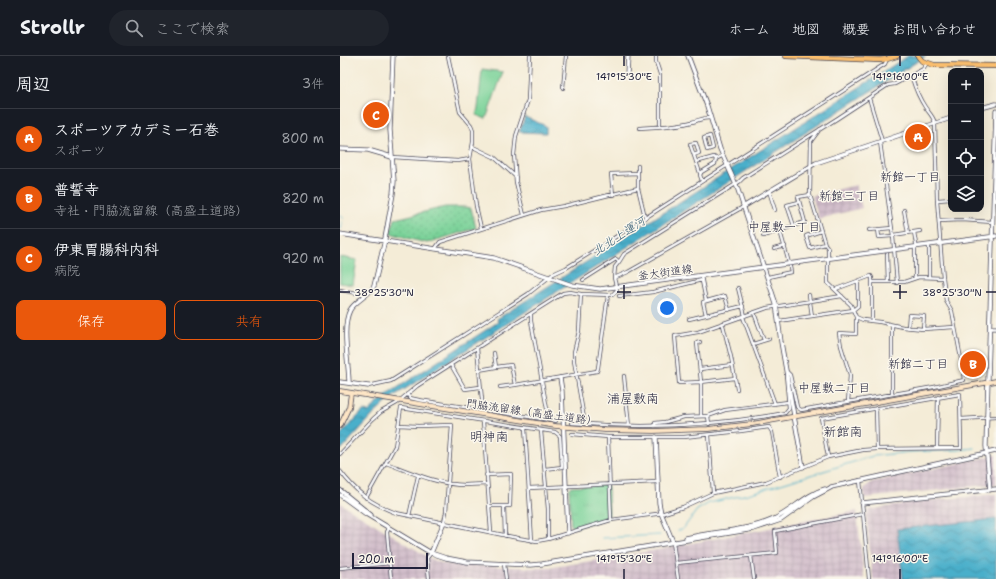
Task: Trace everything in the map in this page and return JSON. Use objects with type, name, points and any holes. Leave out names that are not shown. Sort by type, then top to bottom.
[{"type":"highway","points":[[786,56],[888,59],[897,56]]},
{"type":"highway","points":[[918,56],[924,62],[934,65],[996,66]]},
{"type":"main road","name":"門脇流留線（高盛土道路）","points":[[340,391],[563,427],[630,431],[730,427],[795,417],[996,381]]},
{"type":"main road","points":[[340,426],[349,407],[352,393]]},
{"type":"street","points":[[349,383],[346,336],[348,318],[353,306],[370,292],[374,286],[385,241],[393,194],[390,130],[393,56]]},
{"type":"street","points":[[448,56],[460,112],[471,125],[473,130],[473,147],[470,159],[481,228]]},
{"type":"street","points":[[524,215],[518,192],[514,155],[516,136],[528,100],[530,56]]},
{"type":"street","points":[[563,88],[566,56]]},
{"type":"street","points":[[627,74],[628,56]]},
{"type":"street","points":[[656,56],[656,62],[660,72],[660,126]]},
{"type":"street","points":[[688,56],[722,156],[735,183],[777,307],[786,372],[803,466]]},
{"type":"street","points":[[340,382],[368,386],[391,381],[551,279],[554,274],[566,268],[792,125],[885,64],[888,59]]},
{"type":"street","points":[[340,454],[373,419],[399,401],[416,386],[563,293],[570,292],[608,295],[615,293],[615,267],[624,254],[888,85],[895,84],[923,69],[924,62]]},
{"type":"street","points":[[786,372],[790,375],[797,407],[801,410],[964,380],[952,311],[946,301],[943,278],[935,123],[916,88],[912,78],[913,74]]},
{"type":"street","points":[[869,98],[881,142],[893,236],[897,283]]},
{"type":"street","points":[[984,107],[996,104]]},
{"type":"street","points":[[990,490],[986,453],[990,328],[994,269],[993,222],[995,198],[996,110]]},
{"type":"street","points":[[640,128],[692,122],[701,118],[710,118]]},
{"type":"street","points":[[614,278],[621,276],[743,207],[810,166],[948,119]]},
{"type":"street","points":[[820,129],[811,141],[810,195],[825,244],[828,248],[828,282],[851,305],[856,317],[856,334],[839,333],[841,346],[850,375],[848,402]]},
{"type":"street","points":[[710,136],[711,140],[713,148],[707,150],[704,138],[710,136]]},
{"type":"street","points":[[711,140],[717,139]]},
{"type":"street","points":[[694,155],[699,152],[696,142],[690,144],[699,172],[701,173],[700,175],[702,181]]},
{"type":"street","points":[[473,147],[494,157],[516,178]]},
{"type":"street","points":[[340,149],[368,150],[392,157],[458,162],[470,159]]},
{"type":"street","points":[[696,162],[714,156],[716,159]]},
{"type":"street","points":[[701,173],[715,164],[716,159],[722,156]]},
{"type":"street","points":[[638,166],[638,188],[645,217]]},
{"type":"street","points":[[613,194],[611,174],[638,173]]},
{"type":"street","points":[[435,249],[440,242],[550,207],[564,206],[638,188]]},
{"type":"street","points":[[769,191],[775,210]]},
{"type":"street","points":[[763,236],[805,222],[798,198],[810,195]]},
{"type":"street","points":[[938,200],[948,199]]},
{"type":"street","points":[[794,226],[787,205],[799,202]]},
{"type":"street","points":[[904,210],[908,233]]},
{"type":"street","points":[[939,221],[962,220],[993,222]]},
{"type":"street","points":[[869,230],[892,228]]},
{"type":"street","points":[[878,229],[879,237],[920,231]]},
{"type":"street","points":[[768,277],[791,272],[780,231]]},
{"type":"street","points":[[821,231],[806,236],[810,248],[825,244]]},
{"type":"street","points":[[914,232],[916,244]]},
{"type":"street","name":"釜大街道線","points":[[340,234],[494,258],[551,279],[589,288],[616,288],[701,278],[764,267],[790,265],[828,258],[994,236]]},
{"type":"street","points":[[774,250],[785,246]]},
{"type":"street","points":[[929,247],[929,278]]},
{"type":"street","points":[[915,249],[915,278]]},
{"type":"street","points":[[887,254],[888,282]]},
{"type":"street","points":[[583,280],[616,259],[619,262]]},
{"type":"street","points":[[836,289],[871,276],[872,321]]},
{"type":"street","points":[[619,296],[653,292],[701,278],[706,301]]},
{"type":"street","points":[[872,282],[897,283],[906,282],[915,278],[943,278]]},
{"type":"street","points":[[778,322],[853,310],[858,306],[858,281]]},
{"type":"street","points":[[738,288],[744,316],[775,404]]},
{"type":"street","points":[[340,290],[363,294],[365,296]]},
{"type":"street","points":[[581,294],[580,331],[574,352],[576,375],[585,424]]},
{"type":"street","points":[[500,387],[597,371],[608,295]]},
{"type":"street","points":[[808,295],[812,316]]},
{"type":"street","points":[[706,315],[703,302],[725,296],[728,310]]},
{"type":"street","points":[[735,378],[678,383],[675,336],[686,335],[723,325],[767,308],[843,296]]},
{"type":"street","points":[[689,319],[743,306]]},
{"type":"street","points":[[754,313],[764,340]]},
{"type":"street","points":[[531,314],[549,420]]},
{"type":"street","points":[[908,328],[909,315],[924,316],[922,329]]},
{"type":"street","points":[[856,317],[863,320],[908,328],[922,329],[955,327]]},
{"type":"street","points":[[892,324],[892,394]]},
{"type":"street","points":[[723,325],[737,389]]},
{"type":"street","points":[[990,328],[996,328]]},
{"type":"street","points":[[753,344],[769,338]]},
{"type":"street","points":[[700,342],[696,344],[701,382],[701,416]]},
{"type":"street","points":[[477,348],[483,410]]},
{"type":"street","points":[[494,353],[496,367]]},
{"type":"street","points":[[451,365],[465,389],[480,387]]},
{"type":"street","points":[[479,370],[511,365],[515,385]]},
{"type":"street","points":[[700,369],[732,365]]},
{"type":"street","points":[[572,423],[629,426],[709,424],[785,413],[789,408],[785,377],[786,372]]},
{"type":"street","points":[[624,376],[629,426]]},
{"type":"street","points":[[560,378],[562,391],[568,533]]},
{"type":"street","points":[[407,394],[412,398],[556,421]]},
{"type":"street","points":[[340,471],[352,486],[366,498],[385,509],[409,516],[532,541],[548,539],[611,520],[660,513],[683,506],[714,493],[766,482],[828,457],[863,450],[877,449],[961,448],[960,394],[822,418],[828,457]]},
{"type":"street","points":[[937,448],[938,397]]},
{"type":"street","points":[[655,426],[655,423],[684,417],[708,416],[725,410],[788,402]]},
{"type":"street","points":[[366,498],[395,446],[401,408],[555,432],[560,436],[562,467],[545,469]]},
{"type":"street","points":[[876,408],[877,449]]},
{"type":"street","points":[[708,416],[709,424]]},
{"type":"street","points":[[961,419],[987,419],[996,417]]},
{"type":"street","points":[[483,421],[491,532]]},
{"type":"street","points":[[399,425],[452,425],[444,522],[431,553],[427,558],[430,579]]},
{"type":"street","points":[[572,434],[608,437],[656,437],[709,435],[769,427],[772,432],[780,477]]},
{"type":"street","points":[[525,428],[532,541]]},
{"type":"street","points":[[541,431],[545,469],[548,539]]},
{"type":"street","points":[[709,435],[714,493]]},
{"type":"street","points":[[608,437],[611,520]]},
{"type":"street","points":[[656,437],[657,482],[660,513],[672,542],[678,579]]},
{"type":"street","points":[[340,495],[366,514],[431,553],[454,560],[504,564],[542,564],[754,529],[772,524],[787,516],[813,497],[832,486],[996,451]]},
{"type":"street","points":[[386,463],[418,476],[448,483],[464,485],[487,484]]},
{"type":"street","points":[[486,475],[511,474],[510,506],[489,506]]},
{"type":"street","points":[[409,516],[418,476]]},
{"type":"street","points":[[860,480],[869,579]]},
{"type":"street","points":[[529,488],[657,482]]},
{"type":"street","points":[[862,503],[996,489]]},
{"type":"street","points":[[340,490],[378,521]]},
{"type":"street","points":[[504,506],[505,536]]},
{"type":"street","points":[[676,563],[777,553],[774,531],[862,514]]},
{"type":"street","points":[[390,528],[387,532],[391,579]]},
{"type":"street","points":[[752,556],[754,579]]},
{"type":"street","points":[[340,568],[390,563]]},
{"type":"street","points":[[504,564],[506,579]]},
{"type":"shaded area","points":[[856,185],[862,208],[819,219],[812,196]]},
{"type":"shaded area","points":[[996,455],[996,484],[864,498],[864,488],[872,482]]},
{"type":"shaded area","points":[[996,494],[996,519],[897,529],[903,579],[873,579],[866,515],[869,510],[914,502]]},
{"type":"shaded area","points":[[340,503],[433,560],[445,564],[534,568],[548,568],[651,551],[857,511],[864,579],[340,579]]},
{"type":"green space","points":[[482,69],[503,72],[486,119],[476,115]]},
{"type":"green space","points":[[445,207],[471,208],[476,228],[427,243],[390,233],[395,219]]},
{"type":"green space","points":[[340,257],[357,260],[353,285],[340,283]]},
{"type":"green space","points":[[607,485],[608,518],[573,528],[571,526],[569,489],[571,487]]},
{"type":"water","points":[[908,56],[926,56],[394,396],[374,414],[340,451],[340,435],[364,410],[368,412],[388,394],[498,322],[497,319]]},
{"type":"water","points":[[525,117],[546,126],[546,133],[519,132]]},
{"type":"water","points":[[996,519],[996,579],[903,579],[897,529]]},
{"type":"waterway","points":[[340,215],[343,217],[340,229]]},
{"type":"waterway","points":[[678,531],[683,529],[697,510],[709,503],[748,494],[873,456],[975,448]]},
{"type":"waterway","points":[[602,538],[660,535]]},
{"type":"place","name":"伊東胃腸科内科","points":[[376,115]]},
{"type":"place","name":"スポーツアカデミー石巻","points":[[918,137]]},
{"type":"place","name":"普誓寺","points":[[973,364]]},
{"type":"district","name":"新館一丁目","points":[[910,177]]},
{"type":"district","name":"新館三丁目","points":[[849,196]]},
{"type":"district","name":"中屋敷一丁目","points":[[784,227]]},
{"type":"district","name":"新館二丁目","points":[[918,364]]},
{"type":"district","name":"中屋敷二丁目","points":[[834,388]]},
{"type":"district","name":"浦屋敷南","points":[[633,398]]},
{"type":"district","name":"新館南","points":[[843,431]]},
{"type":"district","name":"明神南","points":[[489,436]]},
{"type":"water label","name":"北北上運河","points":[[619,236]]}]
